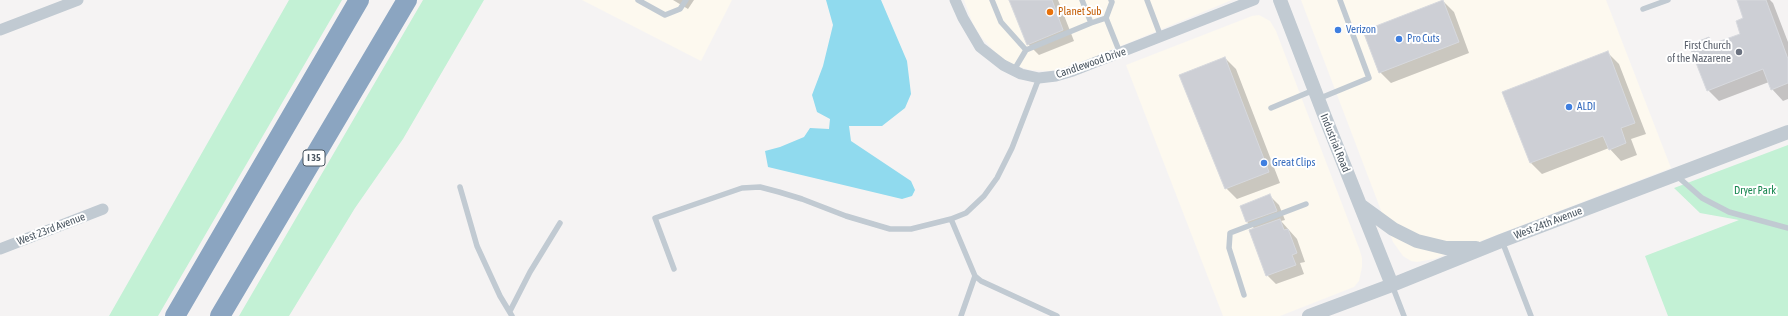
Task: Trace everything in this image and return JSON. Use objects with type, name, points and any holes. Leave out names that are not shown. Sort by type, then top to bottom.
[{"type":"highway","points":[[175,316],[359,0]]},
{"type":"highway","name":"I 35","points":[[220,316],[407,0]]},
{"type":"street","points":[[0,30],[78,0]]},
{"type":"street","name":"Candlewood Drive","points":[[956,0],[963,18],[980,47],[1003,65],[1038,78],[1056,76],[1073,71],[1161,37],[1237,3],[1254,0]]},
{"type":"street","name":"Industrial Road","points":[[1280,0],[1316,95],[1392,285]]},
{"type":"street","name":"West 24th Avenue","points":[[1309,316],[1675,174],[1788,132]]},
{"type":"street","points":[[1360,204],[1393,229],[1418,241],[1446,248],[1484,248]]},
{"type":"street","name":"West 23rd Avenue","points":[[0,249],[103,209]]},
{"type":"lane","points":[[638,0],[665,15],[680,9],[686,0]]},
{"type":"lane","points":[[992,0],[1001,22],[1026,50]]},
{"type":"lane","points":[[1082,0],[1091,23]]},
{"type":"lane","points":[[1111,0],[1112,2],[1106,18],[1120,53]]},
{"type":"lane","points":[[1147,0],[1161,37]]},
{"type":"lane","points":[[1271,108],[1368,78],[1340,0]]},
{"type":"lane","points":[[1643,9],[1668,0]]},
{"type":"lane","points":[[1014,70],[1026,50],[1106,18]]},
{"type":"lane","points":[[674,269],[655,218],[742,188],[760,187],[779,192],[846,216],[890,229],[911,229],[966,213],[984,196],[997,178],[1012,148],[1038,78]]},
{"type":"lane","points":[[1675,174],[1702,198],[1729,212],[1788,228]]},
{"type":"lane","points":[[460,187],[477,246],[500,296],[511,314]]},
{"type":"lane","points":[[1244,294],[1229,248],[1230,233],[1306,204]]},
{"type":"lane","points":[[951,218],[975,276],[981,281],[1057,316]]},
{"type":"lane","points":[[511,314],[530,272],[560,223]]},
{"type":"lane","points":[[1501,241],[1531,316]]},
{"type":"lane","points":[[961,316],[975,276]]},
{"type":"lane","points":[[1392,285],[1404,316]]},
{"type":"shaded area","points":[[582,0],[732,0],[701,61]]},
{"type":"shaded area","points":[[964,0],[1232,0],[1070,67],[1049,71],[1030,70],[1011,64],[996,53],[982,38],[973,24]]},
{"type":"shaded area","points":[[1301,0],[1606,0],[1671,168],[1434,259],[1417,262],[1411,261],[1403,256],[1393,242]]},
{"type":"shaded area","points":[[1259,15],[1270,21],[1276,31],[1360,251],[1362,267],[1359,281],[1354,287],[1280,316],[1223,316],[1126,65],[1252,16]]},
{"type":"green space","points":[[289,0],[342,0],[158,316],[109,316]]},
{"type":"green space","points":[[423,0],[484,0],[403,139],[355,208],[289,316],[239,316]]},
{"type":"green space","name":"Dryer Park","points":[[1788,145],[1788,316],[1668,316],[1645,256],[1739,220],[1700,213],[1674,188]]},
{"type":"water","points":[[826,0],[881,0],[907,61],[911,94],[905,108],[882,126],[849,126],[851,141],[911,181],[915,190],[912,196],[902,199],[768,167],[765,151],[780,147],[804,137],[810,128],[829,129],[830,119],[817,112],[812,95],[823,66],[833,25]]},
{"type":"building","points":[[1009,0],[1052,0],[1063,30],[1027,45]]},
{"type":"building","points":[[1443,0],[1459,42],[1379,73],[1363,31]]},
{"type":"building","name":"First Church of the Nazarene","points":[[1737,0],[1766,0],[1788,59],[1788,83],[1771,90],[1763,69],[1707,91],[1689,45],[1709,37],[1712,44],[1740,34],[1736,21],[1743,18]]},
{"type":"building","name":"ALDI","points":[[1608,51],[1635,123],[1621,128],[1626,143],[1609,150],[1603,136],[1530,163],[1502,92]]},
{"type":"building","points":[[1225,57],[1269,172],[1225,189],[1179,75]]},
{"type":"building","points":[[1270,194],[1277,211],[1246,222],[1240,206]]},
{"type":"building","points":[[1280,219],[1284,230],[1288,229],[1297,253],[1292,255],[1296,265],[1266,276],[1249,230]]},
{"type":"place","name":"Planet Sub","points":[[1050,12]]},
{"type":"place","name":"Verizon","points":[[1338,30]]},
{"type":"place","name":"Pro Cuts","points":[[1399,39]]},
{"type":"place","name":"First Church of the Nazarene","points":[[1739,52]]},
{"type":"place","name":"ALDI","points":[[1569,107]]},
{"type":"place","name":"Great Clips","points":[[1264,163]]}]
